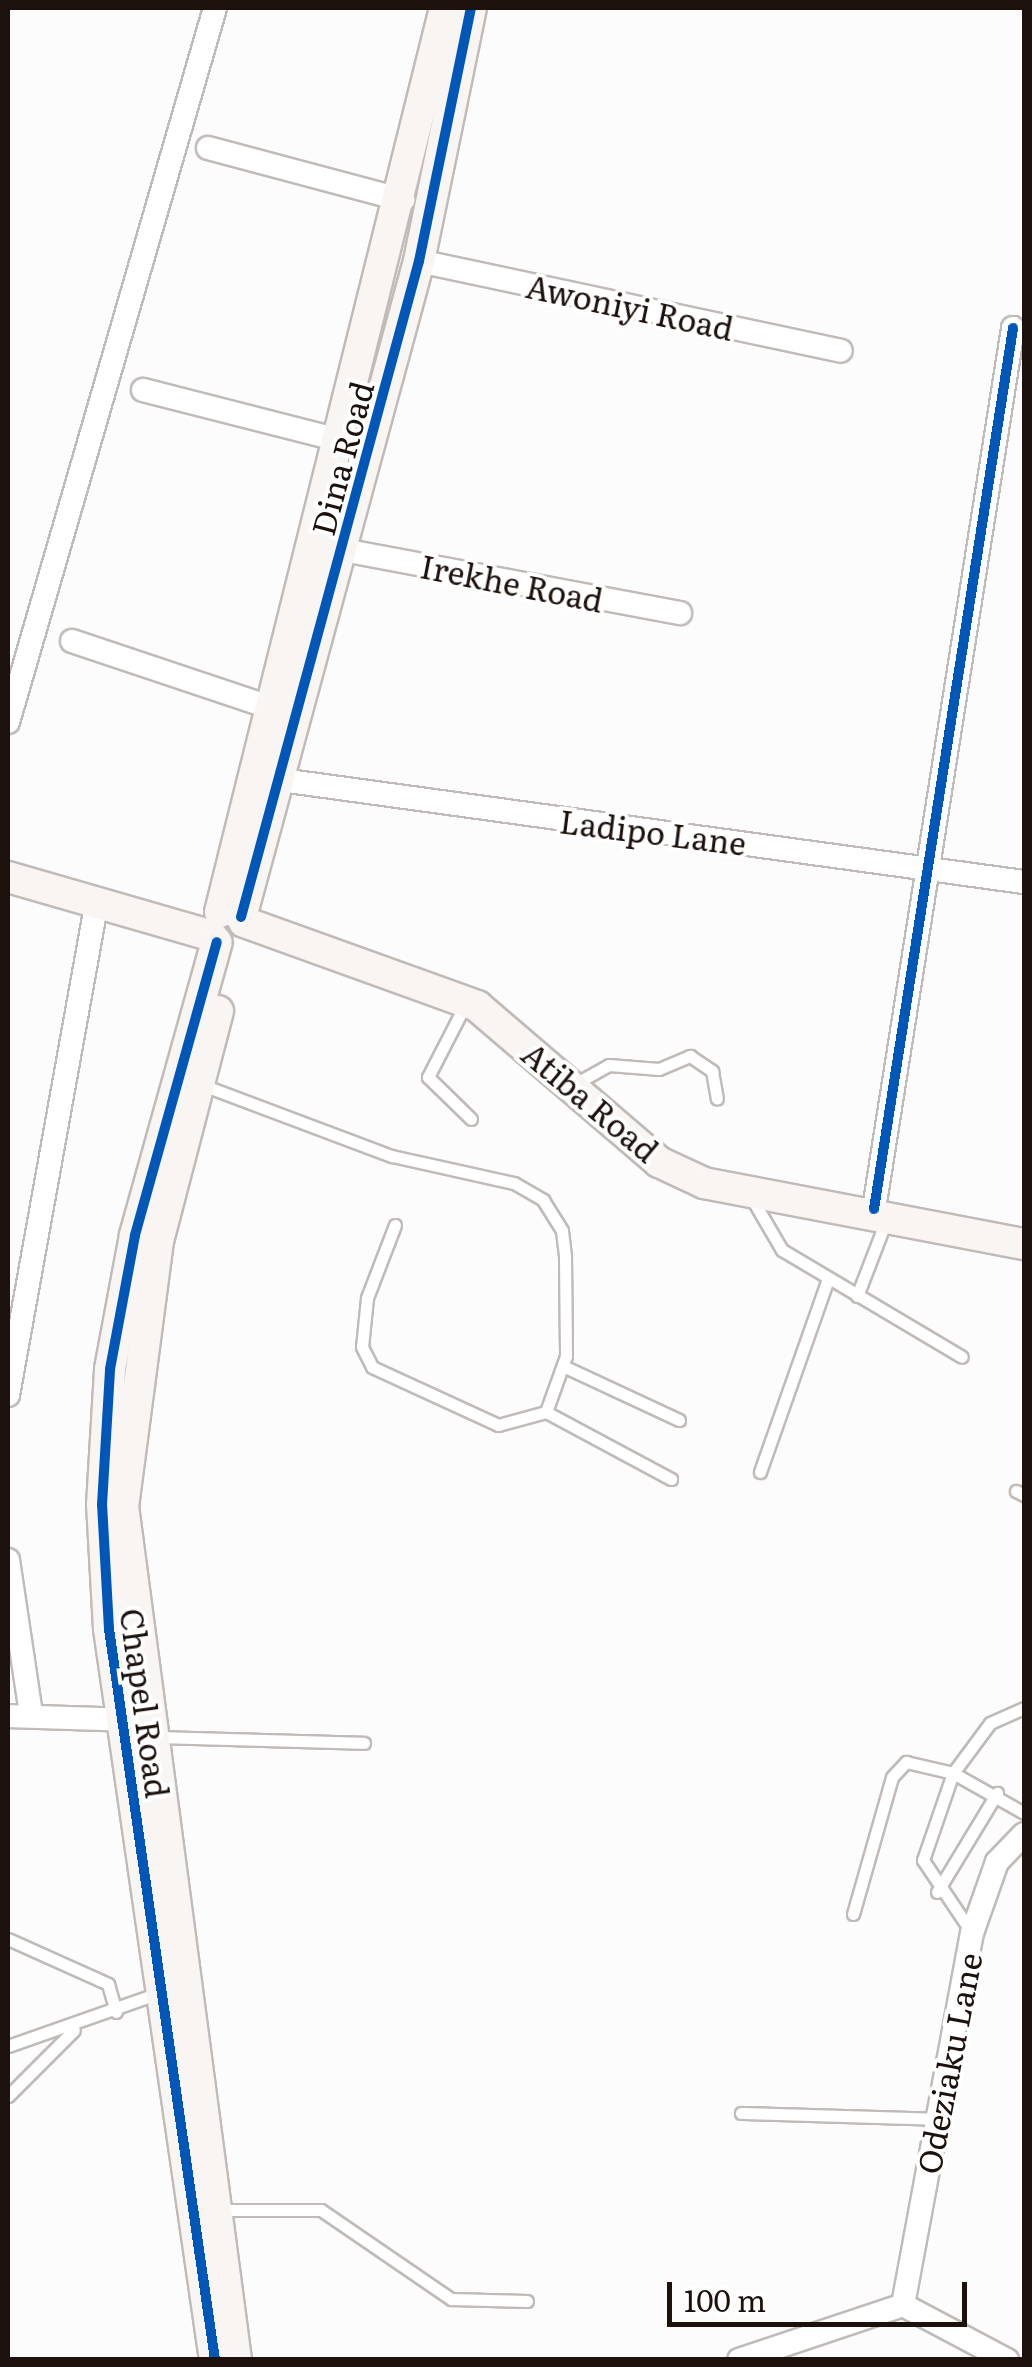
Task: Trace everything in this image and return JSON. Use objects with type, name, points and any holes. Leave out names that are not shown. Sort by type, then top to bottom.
[{"type":"street","points":[[8,722],[15,663],[216,8]]},
{"type":"street","name":"Dina Road","points":[[228,929],[269,707],[403,200],[446,8]]},
{"type":"street","name":"Dina Road","points":[[228,929],[282,780],[343,550],[419,260],[471,8]]},
{"type":"street","points":[[208,148],[403,200]]},
{"type":"street","name":"Awoniyi Road","points":[[419,260],[840,351]]},
{"type":"street","points":[[881,1211],[928,864],[1012,328]]},
{"type":"street","points":[[143,390],[339,440]]},
{"type":"street","name":"Irekhe Road","points":[[343,550],[680,613]]},
{"type":"street","points":[[72,641],[269,707]]},
{"type":"street","name":"Ladipo Lane","points":[[282,780],[928,864],[1024,882]]},
{"type":"street","points":[[8,877],[156,918],[228,929]]},
{"type":"street","points":[[8,1394],[15,1283],[97,901]]},
{"type":"street","name":"Atiba Road","points":[[228,929],[290,942],[467,1002],[573,1085],[660,1162],[751,1197],[881,1211],[1024,1244]]},
{"type":"street","name":"Chapel Road","points":[[215,2360],[165,1991],[123,1506],[158,1241],[200,1084],[228,929]]},
{"type":"street","name":"Chapel Road","points":[[228,929],[135,1236],[110,1370],[102,1505],[142,1726],[218,2210],[236,2360]]},
{"type":"street","points":[[8,1576],[19,1715],[142,1726]]},
{"type":"street","name":"Odeziaku Lane","points":[[903,2305],[972,1933],[998,1862],[1024,1834]]},
{"type":"street","points":[[739,2360],[903,2305],[1007,2360]]},
{"type":"lane","points":[[467,1002],[428,1077],[470,1119]]},
{"type":"lane","points":[[573,1085],[609,1064],[659,1070],[690,1056],[712,1072],[718,1099]]},
{"type":"lane","points":[[200,1084],[392,1156],[514,1183],[543,1200],[562,1232],[563,1366],[546,1412]]},
{"type":"lane","points":[[751,1197],[765,1234],[828,1278],[962,1357]]},
{"type":"lane","points":[[857,1296],[881,1211]]},
{"type":"lane","points":[[396,1225],[367,1298],[362,1347],[372,1367],[498,1425],[546,1412],[670,1479]]},
{"type":"lane","points":[[760,1472],[828,1278]]},
{"type":"lane","points":[[563,1366],[678,1420]]},
{"type":"lane","points":[[972,1933],[937,1892],[923,1860],[953,1773],[990,1723],[1024,1708]]},
{"type":"lane","points":[[142,1726],[364,1744]]},
{"type":"lane","points":[[853,1914],[898,1768],[917,1760],[997,1794],[1024,1813]]},
{"type":"lane","points":[[937,1892],[997,1794]]},
{"type":"lane","points":[[8,1940],[108,1984],[116,2012]]},
{"type":"lane","points":[[8,2046],[77,2026],[165,1991]]},
{"type":"lane","points":[[8,2096],[77,2026]]},
{"type":"lane","points":[[741,2113],[938,2120]]},
{"type":"lane","points":[[218,2210],[310,2207],[451,2299],[526,2300]]},
{"type":"cycle path","points":[[241,917],[419,261],[471,8]]},
{"type":"cycle path","points":[[874,1209],[1013,328]]},
{"type":"cycle path","points":[[215,2360],[109,1629],[102,1505],[110,1369],[135,1235],[217,942]]}]
